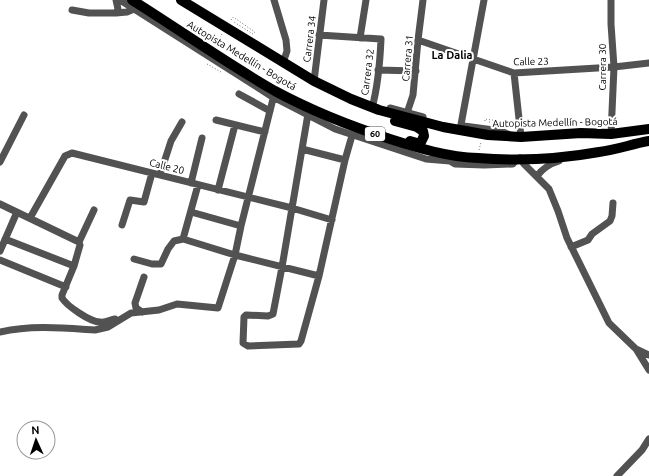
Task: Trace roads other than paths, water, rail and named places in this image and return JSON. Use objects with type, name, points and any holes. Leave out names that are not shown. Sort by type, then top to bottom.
[{"type":"highway","points":[[141,0],[163,15],[173,26]]},
{"type":"highway","name":"Autopista Medellín - Bogotá","points":[[181,0],[314,81],[371,107],[488,135],[517,136],[580,133],[611,134],[649,129]]},
{"type":"highway","name":"Autopista Medellín - Bogotá","points":[[133,5],[173,26],[274,94],[308,111],[410,145],[450,155],[478,158],[518,158],[559,157],[600,152],[649,141]]},
{"type":"highway","points":[[345,123],[359,124],[413,142],[418,143],[424,139],[424,133],[420,129],[372,113],[367,110],[371,107]]},
{"type":"street","points":[[116,0],[118,10],[116,13]]},
{"type":"street","points":[[0,332],[18,328],[40,327],[95,330],[108,327],[131,313],[159,310],[180,304],[218,308],[236,255],[241,226],[274,94],[243,79],[133,5],[120,0]]},
{"type":"street","points":[[274,0],[286,40],[287,51],[282,62]]},
{"type":"street","name":"Carrera 34","points":[[314,81],[324,0]]},
{"type":"street","points":[[319,35],[360,38],[366,0]]},
{"type":"street","name":"Carrera 31","points":[[407,115],[413,95],[423,0]]},
{"type":"street","points":[[461,128],[484,0]]},
{"type":"street","name":"Carrera 30","points":[[611,134],[614,67],[611,24],[612,0]]},
{"type":"street","points":[[72,10],[89,13],[116,13],[127,12],[133,5]]},
{"type":"street","name":"Carrera 32","points":[[360,38],[381,39],[378,70],[371,107]]},
{"type":"street","name":"Calle 23","points":[[418,40],[514,73],[614,67],[649,63]]},
{"type":"street","points":[[378,70],[416,71]]},
{"type":"street","points":[[514,73],[517,136]]},
{"type":"street","points":[[239,94],[270,111]]},
{"type":"street","points":[[351,139],[319,276],[300,343],[245,345],[243,343],[244,317],[248,315],[268,316],[273,314],[308,111],[351,139],[369,144],[378,142],[385,137]]},
{"type":"street","points":[[0,162],[24,115]]},
{"type":"street","points":[[331,118],[335,129],[426,159],[450,161],[455,164],[484,165],[513,164],[518,158],[549,189],[571,247],[609,323],[636,349],[649,370]]},
{"type":"street","points":[[216,120],[265,132]]},
{"type":"street","points":[[160,175],[171,141],[182,122]]},
{"type":"street","points":[[218,190],[235,124]]},
{"type":"street","points":[[183,239],[190,212],[202,138]]},
{"type":"street","points":[[302,149],[345,160]]},
{"type":"street","points":[[537,176],[542,169],[551,163],[559,160],[594,156],[600,152]]},
{"type":"street","name":"Calle 20","points":[[30,218],[65,156],[72,154],[292,208],[332,220]]},
{"type":"street","points":[[122,225],[130,200],[144,202],[152,173]]},
{"type":"street","points":[[571,247],[588,240],[592,234],[610,221],[613,203]]},
{"type":"street","points":[[0,204],[79,242]]},
{"type":"street","points":[[94,210],[79,242],[80,245],[74,266],[62,296],[64,300],[87,317],[99,322],[123,317]]},
{"type":"street","points":[[0,251],[17,212]]},
{"type":"street","points":[[190,212],[241,226]]},
{"type":"street","points":[[5,239],[74,266]]},
{"type":"street","points":[[134,259],[152,264],[161,264],[168,249],[174,241],[183,239],[236,255],[319,276]]},
{"type":"street","points":[[0,260],[66,287]]},
{"type":"street","points":[[142,312],[136,308],[135,303],[144,277]]},
{"type":"street","points":[[636,349],[649,355]]},
{"type":"street","points":[[617,476],[642,450],[649,439]]},
{"type":"district","name":"La Dalia","points":[[452,55]]}]
